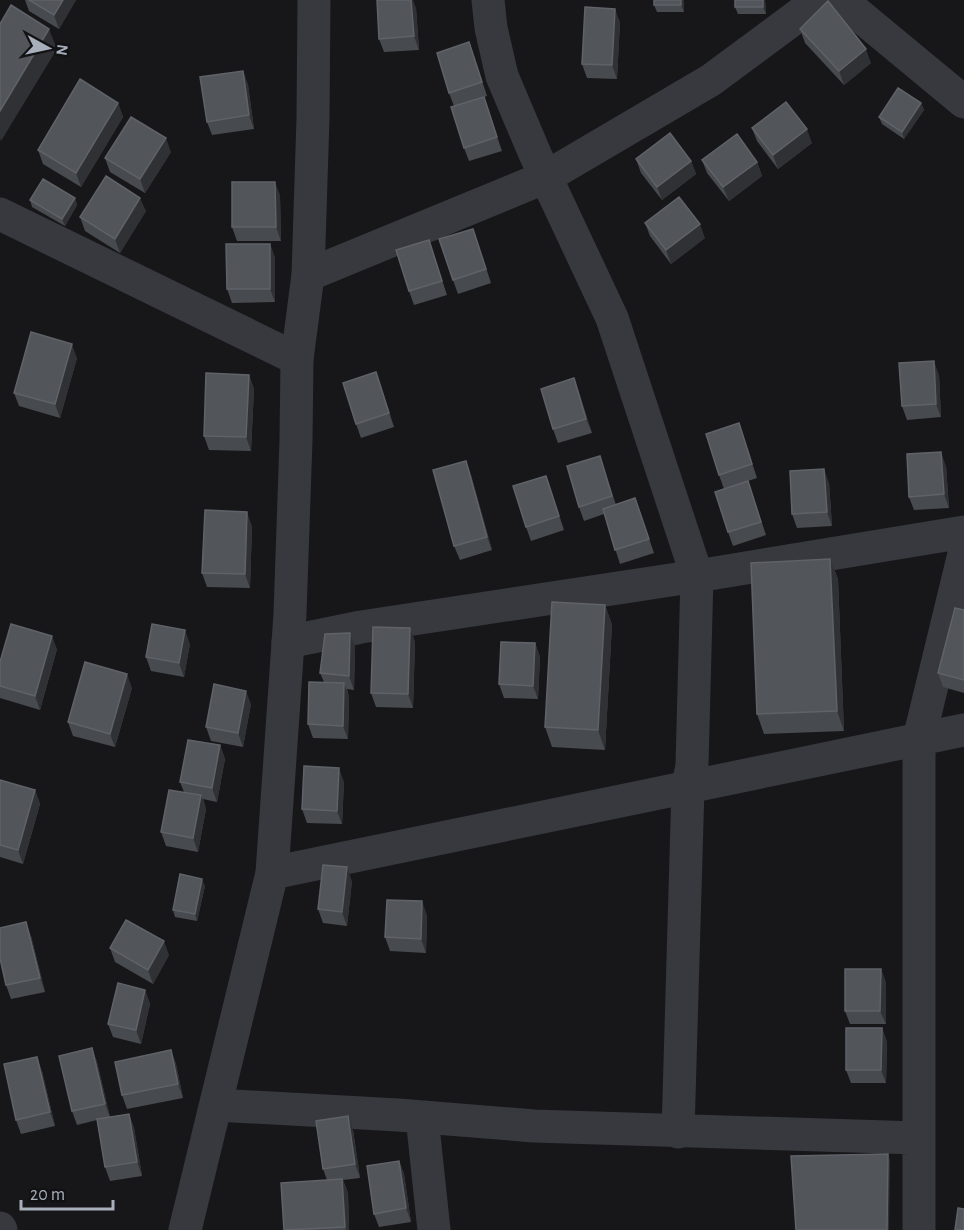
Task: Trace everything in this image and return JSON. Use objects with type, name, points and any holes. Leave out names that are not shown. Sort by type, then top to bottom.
[{"type":"street","points":[[185,1230],[272,873],[288,642],[297,359],[308,275],[314,0]]},
{"type":"street","points":[[488,0],[491,28],[502,76],[612,318],[697,576],[678,1131]]},
{"type":"street","points":[[308,275],[546,177],[711,80],[819,0]]},
{"type":"street","points":[[833,0],[847,5],[964,102]]},
{"type":"street","points":[[0,214],[297,359]]},
{"type":"street","points":[[288,642],[361,627],[697,576],[964,532]]},
{"type":"street","points":[[919,1230],[920,740],[964,555]]},
{"type":"street","points":[[272,873],[964,730]]},
{"type":"street","points":[[216,1105],[534,1125],[918,1138]]},
{"type":"street","points":[[423,1117],[434,1230]]},
{"type":"building","points":[[29,0],[63,0],[54,15]]},
{"type":"building","points":[[377,0],[411,0],[414,36],[379,39]]},
{"type":"building","points":[[654,0],[681,0],[681,5],[654,5]]},
{"type":"building","points":[[735,0],[763,0],[763,7],[735,7]]},
{"type":"building","points":[[828,1],[866,49],[839,71],[800,29]]},
{"type":"building","points":[[11,5],[49,29],[0,111],[0,24]]},
{"type":"building","points":[[585,7],[615,9],[612,65],[582,64]]},
{"type":"building","points":[[469,42],[482,82],[449,93],[437,53]]},
{"type":"building","points":[[243,71],[249,115],[207,122],[200,77]]},
{"type":"building","points":[[80,79],[118,103],[76,173],[38,150]]},
{"type":"building","points":[[898,88],[921,103],[902,132],[879,117]]},
{"type":"building","points":[[484,97],[497,137],[464,148],[451,107]]},
{"type":"building","points":[[786,102],[807,129],[773,155],[752,128]]},
{"type":"building","points":[[131,117],[166,138],[140,179],[105,158]]},
{"type":"building","points":[[670,133],[691,161],[657,187],[636,159]]},
{"type":"building","points":[[737,134],[757,162],[723,187],[702,160]]},
{"type":"building","points":[[106,176],[140,198],[115,239],[80,217]]},
{"type":"building","points":[[43,179],[75,198],[62,219],[30,200]]},
{"type":"building","points":[[232,182],[275,182],[276,227],[232,227]]},
{"type":"building","points":[[679,197],[700,224],[666,250],[645,223]]},
{"type":"building","points":[[473,229],[486,269],[453,280],[439,239]]},
{"type":"building","points":[[429,240],[442,281],[409,291],[396,250]]},
{"type":"building","points":[[226,244],[270,244],[270,289],[227,289]]},
{"type":"building","points":[[31,332],[72,344],[55,404],[14,393]]},
{"type":"building","points":[[934,361],[936,404],[902,406],[899,363]]},
{"type":"building","points":[[376,372],[389,413],[356,424],[343,383]]},
{"type":"building","points":[[206,373],[249,375],[246,437],[204,436]]},
{"type":"building","points":[[574,378],[586,419],[553,429],[541,389]]},
{"type":"building","points":[[739,423],[752,464],[719,475],[706,434]]},
{"type":"building","points":[[941,452],[944,494],[909,497],[907,454]]},
{"type":"building","points":[[600,456],[612,496],[579,507],[567,466]]},
{"type":"building","points":[[466,461],[487,537],[454,546],[433,470]]},
{"type":"building","points":[[824,469],[827,512],[792,514],[790,471]]},
{"type":"building","points":[[546,476],[559,516],[526,527],[513,486]]},
{"type":"building","points":[[748,481],[761,522],[728,532],[715,492]]},
{"type":"building","points":[[635,498],[649,539],[615,550],[603,509]]},
{"type":"building","points":[[205,510],[247,512],[245,574],[202,573]]},
{"type":"building","points":[[830,559],[837,711],[757,714],[751,563]]},
{"type":"building","points":[[552,602],[605,605],[598,730],[545,727]]},
{"type":"building","points":[[955,608],[964,610],[964,680],[938,673]]},
{"type":"building","points":[[11,624],[52,636],[35,696],[0,686],[0,662]]},
{"type":"building","points":[[152,624],[185,630],[179,663],[146,657]]},
{"type":"building","points":[[373,627],[410,628],[408,694],[371,693]]},
{"type":"building","points":[[350,633],[349,676],[320,673],[325,634]]},
{"type":"building","points":[[501,642],[535,643],[533,686],[499,684]]},
{"type":"building","points":[[85,662],[127,674],[110,734],[68,722]]},
{"type":"building","points":[[309,682],[344,683],[343,726],[308,724]]},
{"type":"building","points":[[214,684],[246,691],[238,733],[206,727]]},
{"type":"building","points":[[188,740],[220,745],[212,788],[180,782]]},
{"type":"building","points":[[304,766],[339,768],[337,811],[302,809]]},
{"type":"building","points":[[0,780],[35,790],[18,850],[0,845]]},
{"type":"building","points":[[169,790],[201,795],[193,838],[161,832]]},
{"type":"building","points":[[323,865],[347,867],[342,912],[318,909]]},
{"type":"building","points":[[180,874],[202,879],[195,914],[173,910]]},
{"type":"building","points":[[387,900],[422,901],[421,939],[385,937]]},
{"type":"building","points":[[126,920],[164,941],[148,970],[110,948]]},
{"type":"building","points":[[26,922],[40,978],[6,985],[0,958],[0,928]]},
{"type":"building","points":[[845,969],[881,969],[880,1011],[845,1011]]},
{"type":"building","points":[[118,983],[145,990],[136,1030],[108,1024]]},
{"type":"building","points":[[846,1028],[882,1028],[881,1070],[846,1070]]},
{"type":"building","points":[[92,1048],[105,1104],[72,1111],[59,1056]]},
{"type":"building","points":[[171,1050],[178,1084],[122,1095],[115,1062]]},
{"type":"building","points":[[37,1057],[50,1112],[16,1120],[4,1064]]},
{"type":"building","points":[[129,1114],[137,1162],[105,1167],[97,1119]]},
{"type":"building","points":[[348,1116],[355,1164],[323,1169],[316,1121]]},
{"type":"building","points":[[888,1154],[887,1230],[796,1230],[791,1156]]},
{"type":"building","points":[[399,1161],[406,1208],[374,1214],[367,1166]]},
{"type":"building","points":[[342,1179],[345,1227],[284,1230],[281,1183]]},
{"type":"building","points":[[958,1208],[964,1209],[964,1230],[955,1230]]}]
